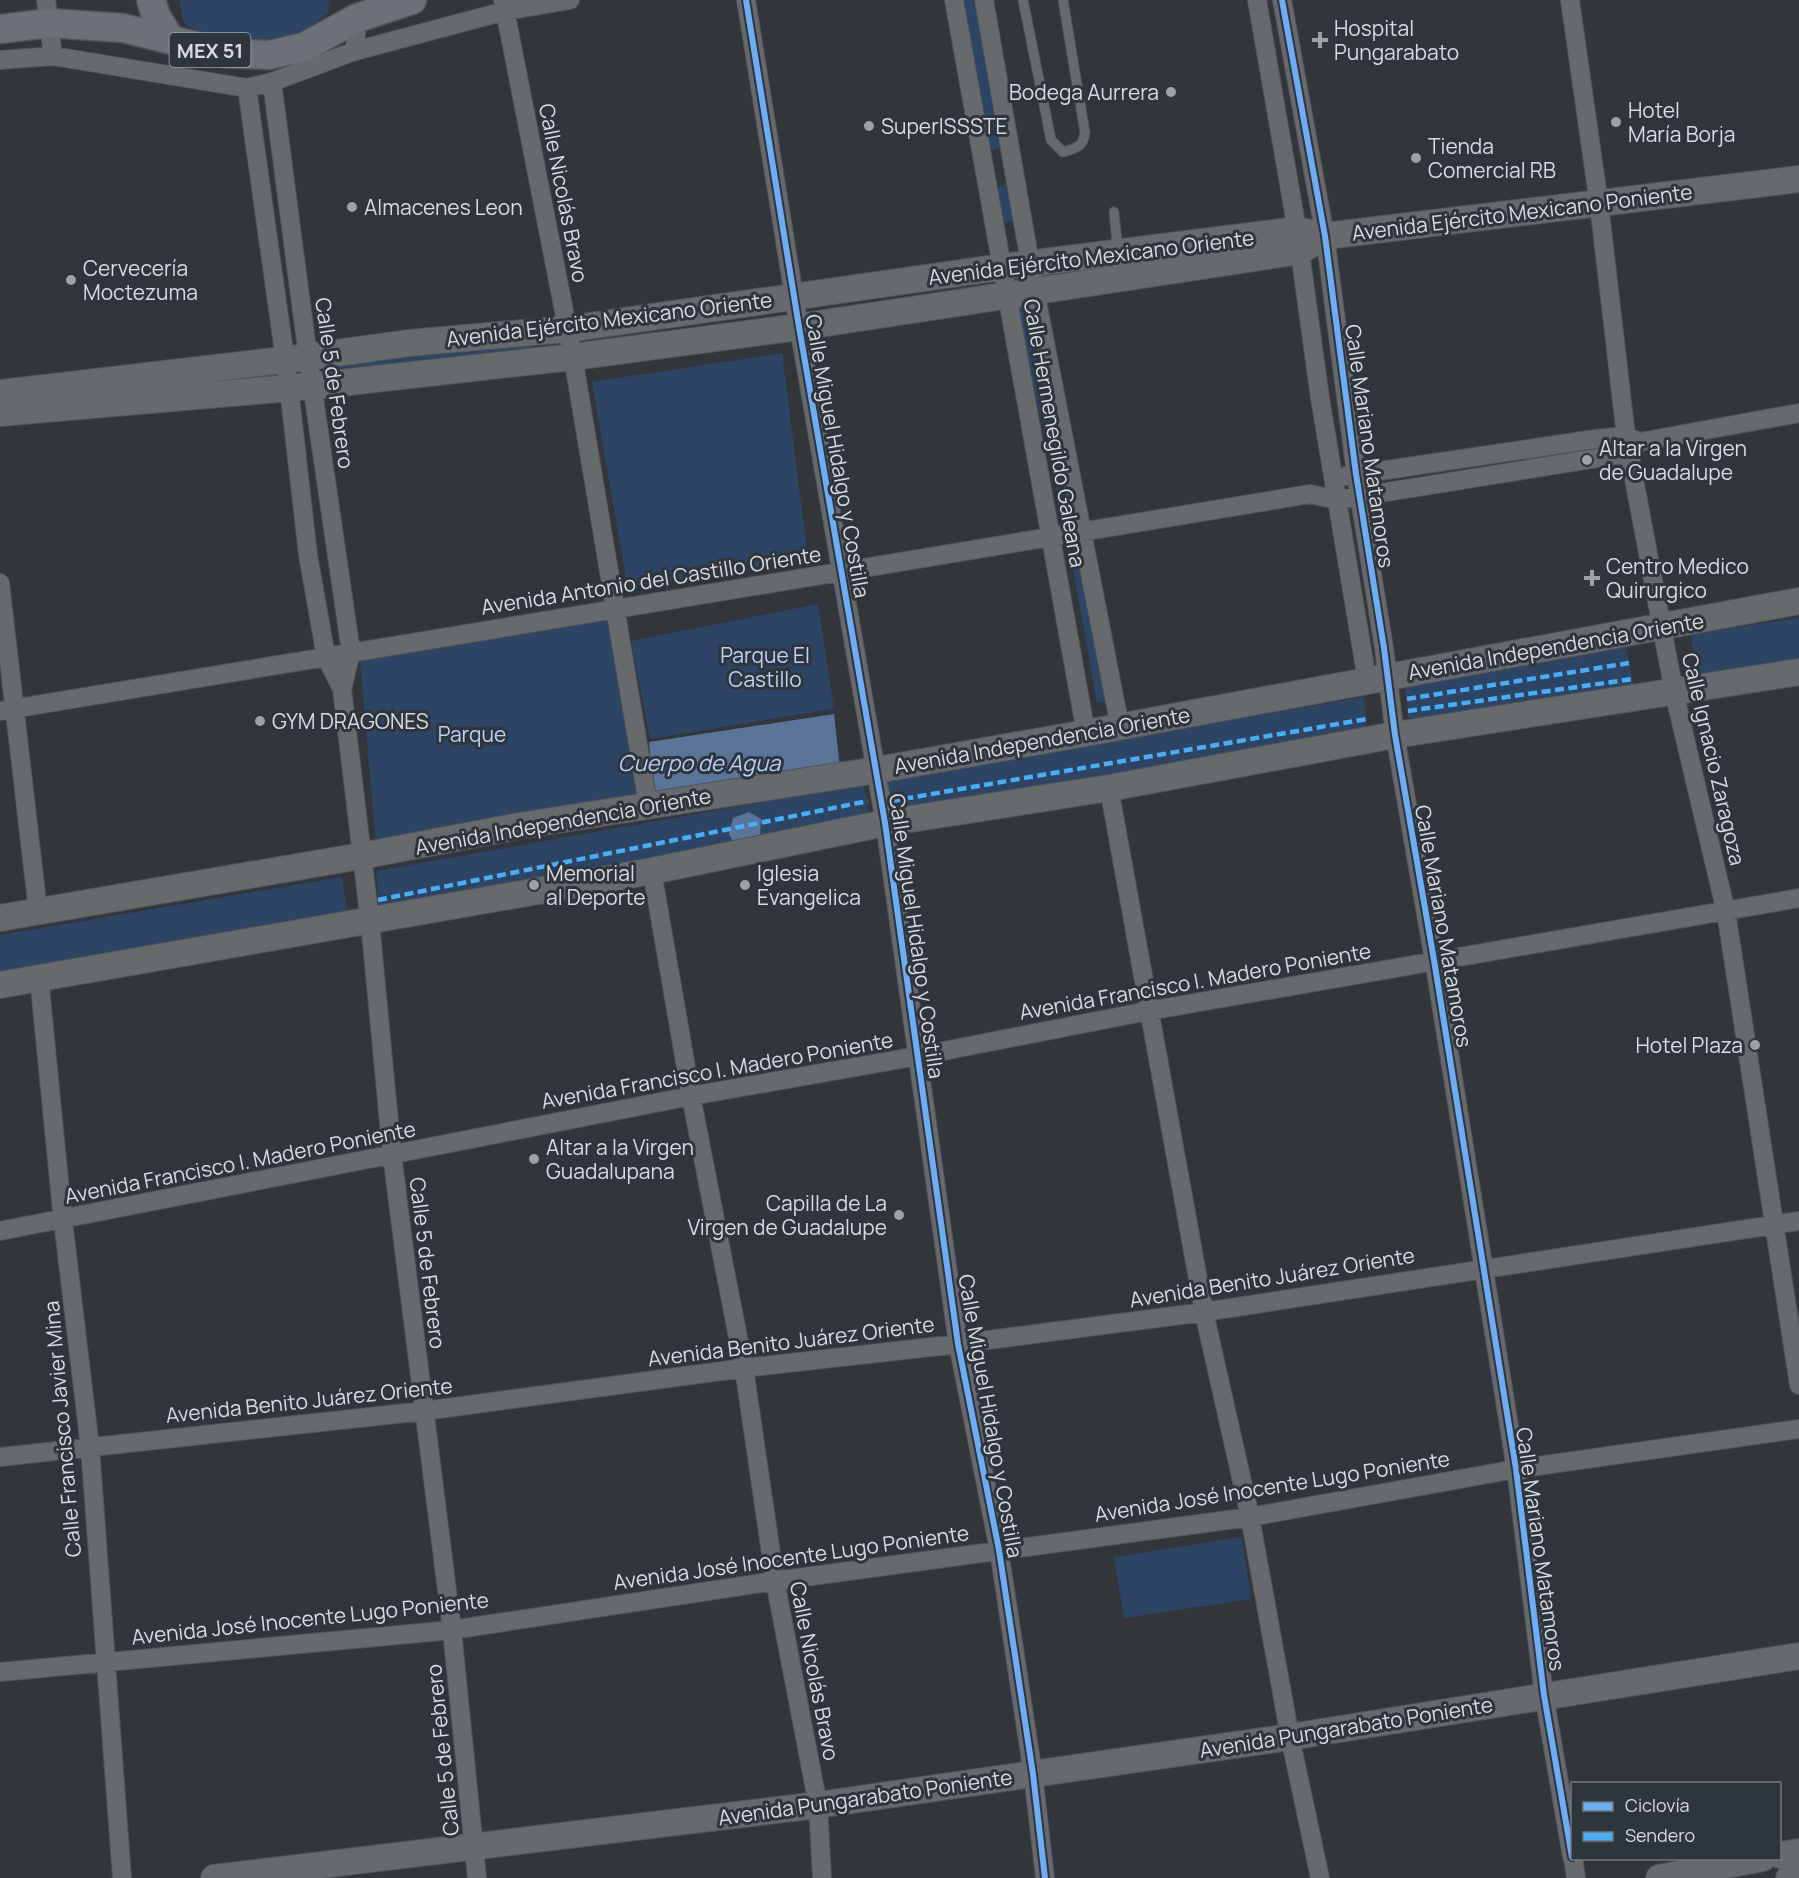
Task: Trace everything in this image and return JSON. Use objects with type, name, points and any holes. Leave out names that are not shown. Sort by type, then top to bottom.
[{"type":"main road","points":[[151,0],[156,16],[170,39]]},
{"type":"main road","name":"MEX 51","points":[[0,29],[48,12],[224,53],[269,55],[304,47],[357,9],[412,0]]},
{"type":"street","points":[[0,60],[53,56],[246,88],[272,82],[355,51],[504,6],[570,0]]},
{"type":"street","name":"Calle Miguel Hidalgo y Costilla","points":[[746,0],[799,327],[877,770],[958,1344],[999,1550],[1033,1774],[1045,1878]]},
{"type":"street","name":"Calle Hermenegildo Galeana","points":[[954,0],[1086,733]]},
{"type":"street","name":"Calle Hermenegildo Galeana","points":[[984,0],[1035,291],[1120,727]]},
{"type":"street","name":"Calle Mariano Matamoros","points":[[1257,0],[1299,241],[1337,500],[1377,678],[1395,735],[1434,960],[1516,1469],[1544,1695],[1571,1847]]},
{"type":"street","name":"Calle Mariano Matamoros","points":[[1282,0],[1325,236],[1359,496],[1377,678]]},
{"type":"street","name":"Calle Ignacio Zaragoza","points":[[1570,0],[1632,444],[1661,626],[1674,692],[1726,912],[1799,1385]]},
{"type":"street","name":"Calle Nicolás Bravo","points":[[504,6],[568,329],[618,609],[648,804]]},
{"type":"street","points":[[355,51],[357,9]]},
{"type":"street","points":[[48,12],[53,56]]},
{"type":"street","points":[[1267,57],[1292,55]]},
{"type":"street","name":"Calle 5 de Febrero","points":[[272,82],[286,178],[296,359]]},
{"type":"street","name":"Calle 5 de Febrero","points":[[246,88],[260,180],[351,652],[342,689]]},
{"type":"street","points":[[983,161],[1012,156]]},
{"type":"street","points":[[260,180],[286,178]]},
{"type":"street","name":"Avenida Ejército Mexicano Poniente","points":[[1325,236],[1799,178]]},
{"type":"street","name":"Avenida Ejército Mexicano Oriente","points":[[0,393],[296,359],[409,343],[568,329],[1031,263],[1120,266],[1325,236]]},
{"type":"street","points":[[1035,291],[1120,266]]},
{"type":"street","name":"Avenida Ejército Mexicano Oriente","points":[[0,413],[301,387],[573,357],[799,327],[1035,291]]},
{"type":"street","points":[[197,370],[200,396]]},
{"type":"street","name":"Calle 5 de Febrero","points":[[301,387],[308,555],[326,657],[342,689],[370,922],[392,1154],[452,1630],[477,1878]]},
{"type":"street","name":"Avenida Antonio del Castillo Oriente","points":[[7,710],[1310,494],[1337,500],[1509,473],[1632,444],[1799,413]]},
{"type":"street","name":"Avenida Antonio del Castillo Oriente","points":[[1310,494],[1333,478],[1356,474],[1507,452],[1632,444]]},
{"type":"street","points":[[1507,452],[1509,473]]},
{"type":"street","points":[[0,583],[7,710],[38,911]]},
{"type":"street","name":"Avenida Independencia Oriente","points":[[0,918],[648,804],[877,770],[1799,601]]},
{"type":"street","points":[[0,984],[370,922],[652,871],[885,824],[1109,788],[1395,735],[1799,672]]},
{"type":"street","points":[[1109,788],[1204,1312],[1250,1517],[1290,1737],[1320,1878]]},
{"type":"street","name":"Calle Nicolás Bravo","points":[[652,871],[691,1096],[744,1368],[775,1581],[818,1805],[822,1878]]},
{"type":"street","name":"Avenida Francisco I. Madero Poniente","points":[[0,1231],[63,1221],[691,1096],[918,1056],[1148,1011],[1799,898]]},
{"type":"street","name":"Calle Francisco Javier Mina","points":[[39,977],[63,1221],[90,1447],[104,1661],[122,1878]]},
{"type":"street","name":"Avenida Benito Juárez Oriente","points":[[0,1457],[424,1411],[744,1368],[958,1344],[1204,1312],[1799,1221]]},
{"type":"street","name":"Avenida José Inocente Lugo Poniente","points":[[0,1672],[452,1630],[775,1581],[1250,1517],[1516,1469],[1799,1428]]},
{"type":"street","name":"Avenida Pungarabato Poniente","points":[[214,1878],[818,1805],[1290,1737],[1799,1656]]},
{"type":"street","points":[[1781,1855],[1799,1852]]},
{"type":"street","name":"Calle Mariano Matamoros","points":[[1573,1860],[1576,1878]]},
{"type":"street","points":[[1659,1878],[1753,1860]]},
{"type":"street","points":[[1789,1878],[1799,1876]]},
{"type":"lane","points":[[1023,0],[1051,140],[1063,152],[1079,148],[1084,141],[1085,132],[1063,0]]},
{"type":"lane","points":[[1114,212],[1120,266]]},
{"type":"green space","points":[[179,0],[329,0],[328,13],[302,33],[262,44],[215,42],[184,23]]},
{"type":"green space","points":[[962,0],[974,0],[1004,147],[991,150]]},
{"type":"green space","points":[[1007,184],[1014,220],[1004,223],[997,186]]},
{"type":"green space","points":[[1031,302],[1076,512],[1062,515],[1016,305]]},
{"type":"green space","points":[[534,341],[532,348],[482,360],[325,376],[320,364]]},
{"type":"green space","points":[[782,353],[808,558],[628,590],[592,382]]},
{"type":"green space","points":[[1082,549],[1107,702],[1097,703],[1070,552]]},
{"type":"green space","name":"Parque El Castillo","points":[[818,604],[834,709],[650,739],[631,641]]},
{"type":"green space","name":"Parque","points":[[613,617],[638,795],[376,844],[360,661]]},
{"type":"green space","points":[[1799,618],[1799,661],[1696,678],[1691,634]]},
{"type":"green space","points":[[1625,643],[1635,691],[1409,727],[1405,687]]},
{"type":"green space","points":[[1364,697],[1368,735],[894,816],[886,780]]},
{"type":"green space","points":[[864,784],[870,822],[380,916],[376,871]]},
{"type":"green space","points":[[342,877],[348,919],[0,978],[0,935]]},
{"type":"green space","points":[[1242,1537],[1251,1599],[1124,1618],[1114,1557]]},
{"type":"water","name":"Cuerpo de Agua","points":[[834,714],[840,768],[654,798],[649,742]]},
{"type":"water","points":[[749,812],[761,819],[760,837],[733,841],[729,834],[733,818]]},
{"type":"marked path","points":[[1407,699],[1629,663]]},
{"type":"marked path","points":[[1408,711],[1633,679]]},
{"type":"marked path","points":[[891,801],[1367,719]]},
{"type":"marked path","points":[[378,900],[868,801]]},
{"type":"cycle path","points":[[746,0],[799,327],[885,823],[958,1344],[999,1550],[1033,1774],[1045,1878]]},
{"type":"cycle path","points":[[1282,0],[1325,236],[1356,474],[1384,648],[1395,735],[1434,960],[1516,1469],[1544,1695],[1571,1851]]},
{"type":"place","name":"Hospital Pungarabato","points":[[1320,40]]},
{"type":"place","name":"Bodega Aurrera","points":[[1171,92]]},
{"type":"place","name":"Hotel María Borja","points":[[1616,122]]},
{"type":"place","name":"SuperISSSTE","points":[[869,126]]},
{"type":"place","name":"Tienda Comercial RB","points":[[1416,158]]},
{"type":"place","name":"Almacenes Leon","points":[[352,207]]},
{"type":"place","name":"Cervecería Moctezuma","points":[[71,280]]},
{"type":"place","name":"Altar a la Virgen de Guadalupe","points":[[1587,460]]},
{"type":"place","name":"Centro Medico Quirurgico","points":[[1592,578]]},
{"type":"place","name":"GYM DRAGONES","points":[[260,721]]},
{"type":"place","name":"Memorial al Deporte","points":[[534,885]]},
{"type":"place","name":"Iglesia Evangelica","points":[[745,885]]},
{"type":"place","name":"Hotel Plaza","points":[[1755,1045]]},
{"type":"place","name":"Altar a la Virgen Guadalupana","points":[[534,1159]]},
{"type":"place","name":"Capilla de La Virgen de Guadalupe","points":[[899,1215]]}]
